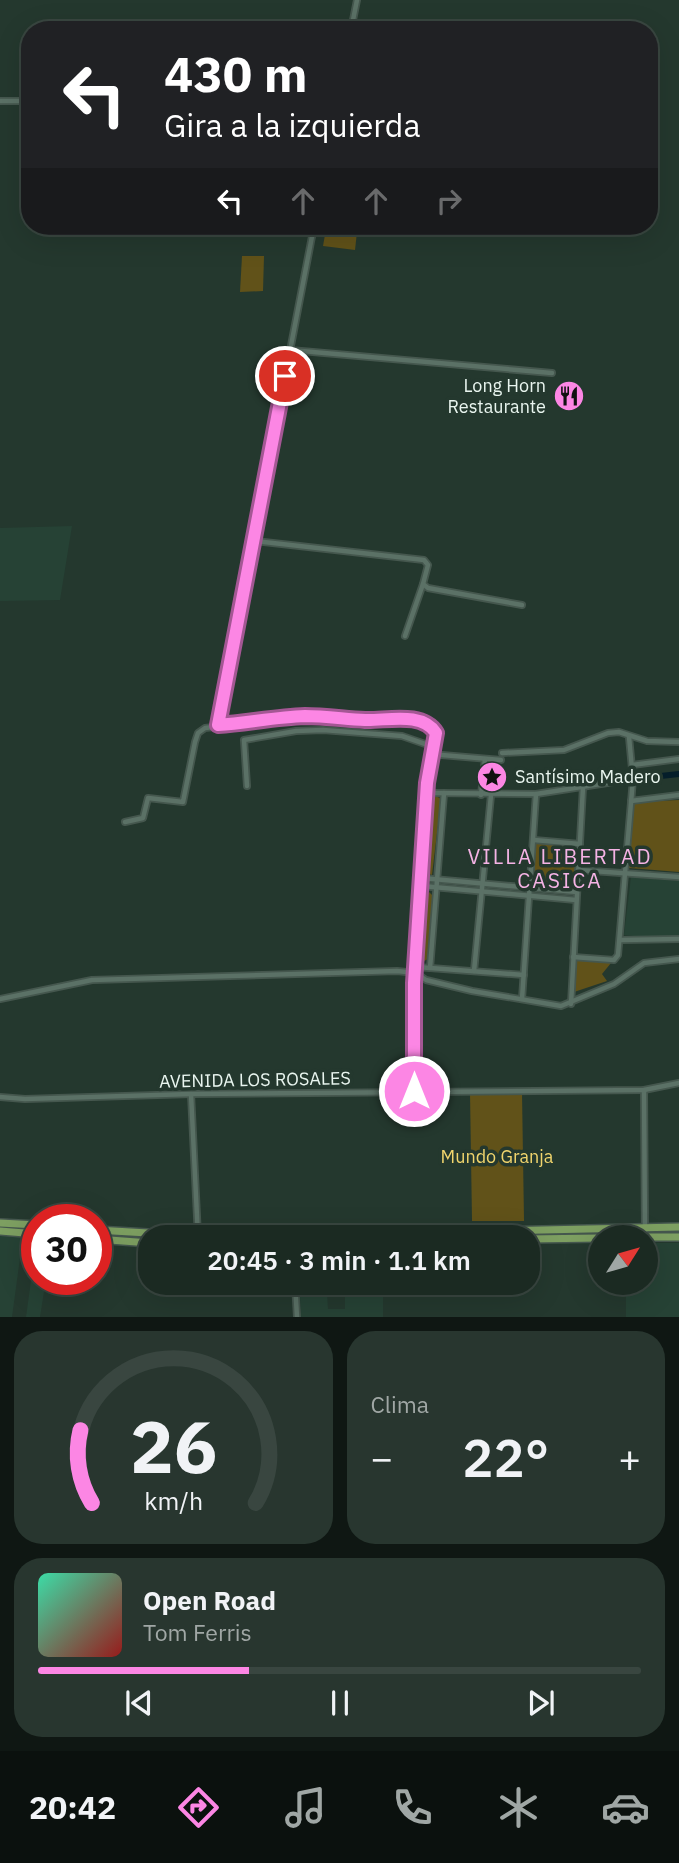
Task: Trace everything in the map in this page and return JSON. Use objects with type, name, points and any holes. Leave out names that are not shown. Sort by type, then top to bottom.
[{"type":"main road","points":[[0,1223],[21,1224]]},
{"type":"main road","points":[[658,1228],[679,1227]]},
{"type":"main road","points":[[540,1230],[588,1229]]},
{"type":"main road","points":[[0,1231],[21,1233]]},
{"type":"main road","points":[[112,1231],[138,1233]]},
{"type":"main road","points":[[658,1237],[679,1237]]},
{"type":"main road","points":[[540,1239],[588,1238]]},
{"type":"main road","points":[[112,1240],[138,1242]]},
{"type":"street","points":[[353,21],[357,0]]},
{"type":"street","points":[[0,101],[21,101]]},
{"type":"street","points":[[218,725],[312,235]]},
{"type":"street","points":[[290,350],[551,373]]},
{"type":"street","points":[[254,541],[424,560],[428,565],[405,636]]},
{"type":"street","points":[[423,584],[428,588],[522,605]]},
{"type":"street","points":[[124,822],[143,818],[148,798],[183,802],[198,733],[218,725],[306,716],[369,720],[395,718],[432,727],[436,733],[430,754],[416,970],[414,1091]]},
{"type":"street","points":[[247,786],[244,740],[296,731],[323,730],[402,736],[431,746]]},
{"type":"street","points":[[502,753],[564,750],[608,733],[619,732],[629,737],[679,742]]},
{"type":"street","points":[[573,957],[614,960],[621,940],[633,779],[629,737]]},
{"type":"street","points":[[430,754],[501,761]]},
{"type":"street","points":[[481,795],[485,759]]},
{"type":"street","points":[[632,765],[679,759]]},
{"type":"street","points":[[433,793],[536,794],[633,779]]},
{"type":"street","points":[[571,1004],[583,787]]},
{"type":"street","points":[[430,968],[444,793]]},
{"type":"street","points":[[522,999],[536,794]]},
{"type":"street","points":[[474,971],[491,795]]},
{"type":"street","points":[[631,801],[679,795]]},
{"type":"street","points":[[534,840],[580,844]]},
{"type":"street","points":[[578,870],[679,877]]},
{"type":"street","points":[[422,878],[577,891]]},
{"type":"street","points":[[422,886],[576,900]]},
{"type":"street","points":[[621,940],[679,939]]},
{"type":"street","points":[[416,970],[426,980],[548,1006],[571,1004],[614,984],[645,963],[679,959]]},
{"type":"street","points":[[0,999],[92,980],[430,968],[524,975]]},
{"type":"street","name":"AVENIDA LOS ROSALES","points":[[0,1097],[25,1100],[191,1094],[643,1090],[679,1083]]},
{"type":"street","points":[[643,1090],[646,1225]]},
{"type":"street","points":[[191,1094],[197,1225]]},
{"type":"street","points":[[296,1295],[297,1317]]},
{"type":"shaded area","points":[[72,526],[60,600],[0,601],[0,528]]},
{"type":"shaded area","points":[[631,877],[679,881],[679,936],[664,939],[624,935]]},
{"type":"shaded area","points":[[0,1235],[21,1236],[12,1317],[0,1317]]},
{"type":"shaded area","points":[[658,1243],[679,1243],[679,1317],[626,1317],[626,1295],[658,1295]]},
{"type":"shaded area","points":[[29,1295],[43,1295],[40,1317],[26,1317]]},
{"type":"shaded area","points":[[327,1295],[328,1309],[345,1309],[345,1295],[383,1295],[383,1317],[301,1317],[300,1297]]},
{"type":"green space","points":[[325,235],[357,235],[355,250],[323,246]]},
{"type":"green space","points":[[242,256],[264,256],[263,291],[240,292]]},
{"type":"green space","points":[[436,796],[441,799],[432,875],[426,873],[433,800]]},
{"type":"green space","points":[[679,800],[679,872],[629,868],[634,802]]},
{"type":"green space","points":[[536,842],[577,846],[574,887],[534,884]]},
{"type":"green space","points":[[429,892],[433,896],[428,959],[422,962],[419,958],[424,900]]},
{"type":"green space","points":[[576,960],[611,963],[602,974],[607,981],[574,992]]},
{"type":"green space","name":"Mundo Granja","points":[[470,1093],[522,1093],[524,1221],[472,1221]]},
{"type":"waterway","points":[[633,779],[679,774]]},
{"type":"place","name":"Long Horn Restaurante","points":[[569,396]]},
{"type":"place","name":"Santísimo Madero","points":[[492,777]]},
{"type":"district","name":"VILLA LIBERTAD CASICA","points":[[560,869]]},
{"type":"route","points":[[285,376],[218,725],[306,716],[369,720],[395,718],[417,721],[432,727],[436,733],[431,746],[427,783],[414,983],[414,1091]]}]
